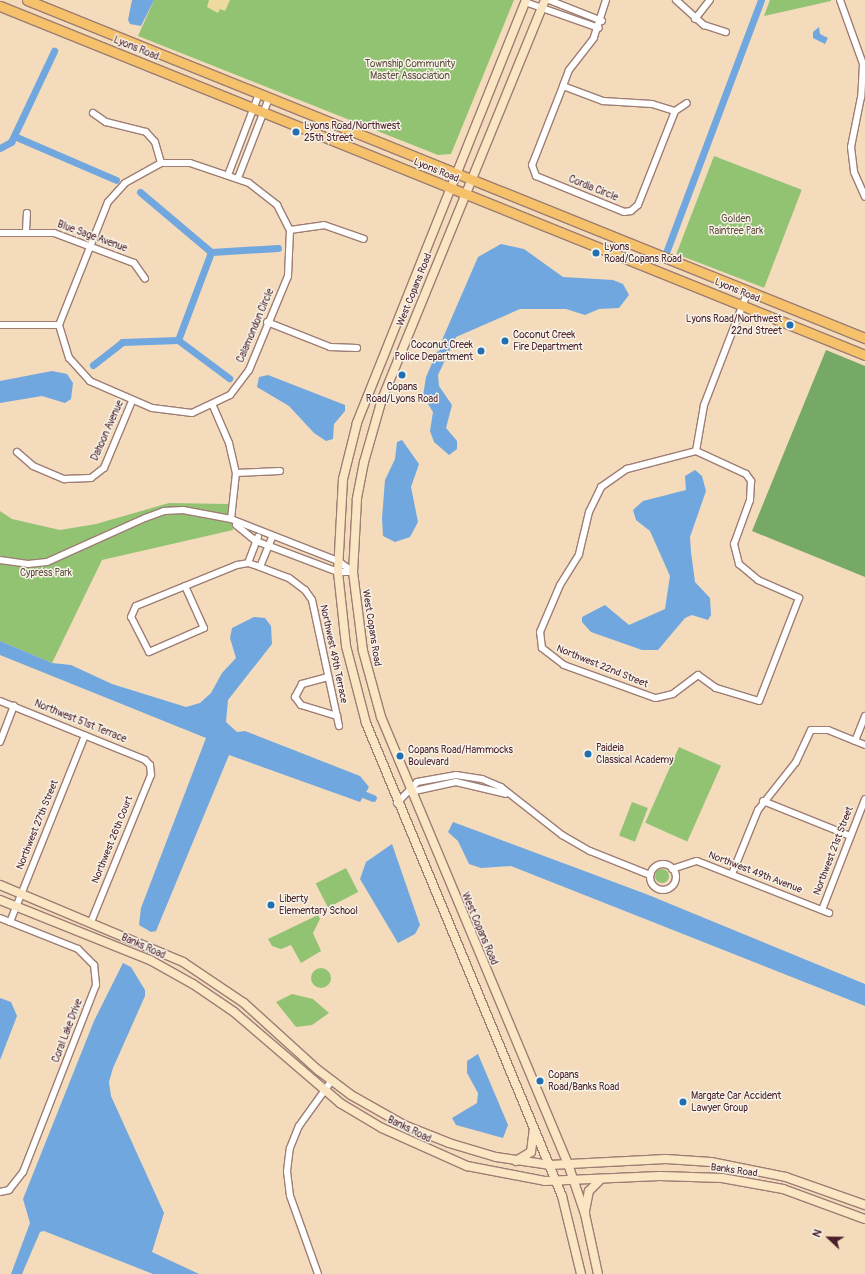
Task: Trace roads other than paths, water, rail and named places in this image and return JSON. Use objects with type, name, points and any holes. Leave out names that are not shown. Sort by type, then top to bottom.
[{"type":"main road","name":"Lyons Road","points":[[27,0],[455,172],[470,180],[865,338]]},
{"type":"main road","name":"West Copans Road","points":[[526,1],[448,188],[357,423],[343,479],[338,572],[354,682],[397,803],[550,1165],[572,1228],[581,1274]]},
{"type":"main road","name":"West Copans Road","points":[[543,3],[464,194],[374,426],[357,499],[353,572],[370,678],[410,792],[568,1164],[585,1214],[598,1274]]},
{"type":"main road","name":"Lyons Road","points":[[0,6],[865,355]]},
{"type":"main road","name":"Banks Road","points":[[0,886],[151,947],[209,978],[259,1015],[332,1080],[383,1114],[426,1134],[516,1160],[550,1165],[666,1159],[711,1162],[786,1177],[865,1205]]},
{"type":"main road","name":"Banks Road","points":[[0,900],[150,960],[193,984],[238,1015],[324,1091],[382,1128],[456,1162],[503,1175],[556,1181],[685,1176],[747,1182],[808,1197],[865,1219]]},
{"type":"main road","points":[[516,1160],[530,1152],[534,1127]]},
{"type":"main road","points":[[585,1214],[589,1191],[601,1179]]},
{"type":"street","points":[[549,0],[602,21]]},
{"type":"street","name":"Cordia Circle","points":[[606,0],[602,21],[599,28],[569,70],[532,171],[536,176],[624,212],[638,205],[675,111]]},
{"type":"street","points":[[676,0],[695,19],[726,32]]},
{"type":"street","points":[[695,19],[710,0]]},
{"type":"street","points":[[840,0],[863,64],[861,97],[851,133],[853,168],[865,197]]},
{"type":"street","points":[[526,1],[543,3],[599,28]]},
{"type":"street","points":[[563,86],[603,101],[652,104],[675,111],[686,103]]},
{"type":"street","points":[[228,174],[259,94]]},
{"type":"street","points":[[238,178],[269,98]]},
{"type":"street","points":[[92,113],[106,122],[146,132],[155,142],[161,163]]},
{"type":"street","name":"Calamondon Circle","points":[[161,163],[190,163],[228,174],[266,194],[277,205],[290,230],[288,276],[242,382],[230,396],[213,406],[192,413],[168,413],[132,401],[79,373],[64,348],[59,325],[88,246],[108,202],[125,183],[161,163]]},
{"type":"street","points":[[26,231],[27,213]]},
{"type":"street","points":[[290,230],[324,226],[364,239]]},
{"type":"street","name":"Blue Sage Avenue","points":[[0,234],[26,231],[54,233],[134,263],[145,279]]},
{"type":"street","points":[[696,451],[704,405],[748,291]]},
{"type":"street","points":[[267,322],[330,347],[357,348]]},
{"type":"street","points":[[0,325],[59,325]]},
{"type":"street","name":"Dahoon Avenue","points":[[17,452],[33,466],[64,479],[91,478],[104,468],[132,401]]},
{"type":"street","points":[[213,406],[229,443],[236,473],[230,519]]},
{"type":"street","name":"Northwest 22nd Street","points":[[696,451],[746,474],[751,481],[750,500],[734,544],[739,564],[758,580],[799,598],[759,701],[716,688],[698,675],[665,697],[646,696],[564,665],[542,648],[540,632],[560,585],[579,554],[589,512],[601,487],[627,469],[696,451]]},
{"type":"street","points":[[236,473],[280,471]]},
{"type":"street","points":[[0,560],[28,564],[47,562],[164,511],[183,510],[230,519],[272,537],[338,561],[353,572]]},
{"type":"street","points":[[230,519],[256,541],[338,572],[353,572]]},
{"type":"street","points":[[185,586],[204,628],[149,652],[131,617],[133,610],[185,586],[248,563],[260,532]]},
{"type":"street","points":[[260,567],[272,537]]},
{"type":"street","name":"Northwest 49th Terrace","points":[[248,563],[289,578],[309,595],[339,726]]},
{"type":"street","points":[[328,677],[302,684],[295,697],[300,705],[336,716]]},
{"type":"street","name":"Northwest 51st Terrace","points":[[0,701],[145,760],[150,765]]},
{"type":"street","points":[[0,742],[14,706]]},
{"type":"street","points":[[855,741],[865,716]]},
{"type":"street","points":[[732,874],[763,801],[785,776],[807,736],[816,728],[865,745]]},
{"type":"street","name":"Northwest 27th Street","points":[[10,922],[85,735]]},
{"type":"street","name":"Northwest 26th Court","points":[[91,922],[151,775],[150,765]]},
{"type":"street","points":[[397,803],[410,792],[417,782],[456,775],[493,783],[506,794],[590,851],[650,875],[654,887],[667,889],[675,879],[672,869],[660,864],[650,875]]},
{"type":"street","points":[[410,792],[456,782],[506,794]]},
{"type":"street","name":"Northwest 21st Street","points":[[822,910],[865,799]]},
{"type":"street","points":[[763,801],[850,836]]},
{"type":"street","name":"Northwest 49th Avenue","points":[[672,869],[697,861],[830,913]]},
{"type":"street","name":"Coral Lake Drive","points":[[0,918],[78,950],[94,965],[96,985],[23,1172],[9,1190],[0,1192]]},
{"type":"street","points":[[318,1274],[290,1196],[287,1171],[290,1148],[299,1126],[332,1080]]},
{"type":"water","points":[[132,0],[154,0],[141,26],[130,24],[128,20]]},
{"type":"water","points":[[819,27],[820,34],[828,38],[825,44],[813,38],[813,32]]},
{"type":"water","points":[[501,244],[524,249],[563,277],[613,280],[623,284],[629,295],[619,308],[599,309],[585,315],[566,309],[520,309],[456,337],[438,375],[439,386],[452,405],[446,428],[457,441],[457,449],[449,455],[434,442],[430,431],[433,412],[423,396],[426,377],[478,257]]},
{"type":"water","points":[[52,371],[67,374],[73,383],[71,399],[65,403],[42,396],[0,403],[0,381]]},
{"type":"water","points":[[268,375],[345,405],[345,411],[334,424],[333,439],[326,441],[314,433],[289,406],[257,387],[259,377]]},
{"type":"water","points":[[402,440],[419,464],[411,487],[418,522],[410,537],[395,542],[383,536],[382,518],[385,480],[395,459],[397,442]]},
{"type":"water","points":[[695,470],[702,476],[706,491],[690,537],[691,552],[695,582],[710,598],[711,615],[708,620],[692,615],[685,618],[658,650],[642,650],[591,632],[582,622],[582,617],[605,605],[629,625],[665,609],[670,576],[650,531],[636,520],[633,510],[643,501],[686,490],[685,476]]},
{"type":"water","points":[[254,617],[265,618],[271,626],[272,644],[228,700],[226,722],[237,732],[245,731],[360,776],[369,787],[360,802],[229,755],[156,931],[151,932],[139,925],[141,908],[206,738],[0,655],[0,641],[52,663],[71,665],[112,684],[186,707],[200,703],[211,693],[222,673],[236,658],[230,638],[232,628]]},
{"type":"water","points":[[453,822],[646,894],[865,984],[865,1006],[511,866],[481,868],[469,864],[458,841],[448,832]]},
{"type":"water","points":[[392,844],[420,925],[415,934],[398,943],[360,879],[366,862]]},
{"type":"water","points":[[123,963],[131,967],[145,990],[145,996],[113,1068],[109,1082],[111,1096],[164,1213],[152,1252],[199,1274],[153,1274],[44,1231],[40,1232],[22,1274],[11,1274],[30,1223],[23,1199],[94,1021]]},
{"type":"water","points":[[0,998],[11,1002],[17,1016],[0,1060]]},
{"type":"water","points":[[478,1054],[508,1125],[503,1138],[456,1125],[452,1118],[477,1103],[478,1093],[467,1073],[467,1061]]},
{"type":"waterway","points":[[667,250],[761,0]]},
{"type":"waterway","points":[[0,148],[11,142],[54,51]]},
{"type":"waterway","points":[[14,136],[116,180]]},
{"type":"waterway","points":[[140,192],[211,252]]},
{"type":"waterway","points":[[93,365],[122,342],[178,340],[211,252],[278,248]]},
{"type":"waterway","points":[[178,340],[229,378]]},
{"type":"waterway","points":[[358,792],[373,798]]},
{"type":"place","name":"Lyons Road/Northwest 25th Street","points":[[296,132]]},
{"type":"place","name":"Lyons Road/Copans Road","points":[[596,253]]},
{"type":"place","name":"Lyons Road/Northwest 22nd Street","points":[[790,325]]},
{"type":"place","name":"Coconut Creek Fire Department","points":[[505,341]]},
{"type":"place","name":"Coconut Creek Police Department","points":[[481,351]]},
{"type":"place","name":"Copans Road/Lyons Road","points":[[402,375]]},
{"type":"place","name":"Paideia Classical Academy","points":[[588,754]]},
{"type":"place","name":"Copans Road/Hammocks Boulevard","points":[[400,756]]},
{"type":"place","name":"Liberty Elementary School","points":[[271,905]]},
{"type":"place","name":"Copans Road/Banks Road","points":[[540,1081]]},
{"type":"place","name":"Margate Car Accident Lawyer Group","points":[[683,1102]]},
{"type":"park label","name":"Township Community Master Association","points":[[410,70]]},
{"type":"park label","name":"Golden Raintree Park","points":[[736,224]]},
{"type":"park label","name":"Cypress Park","points":[[46,574]]}]
